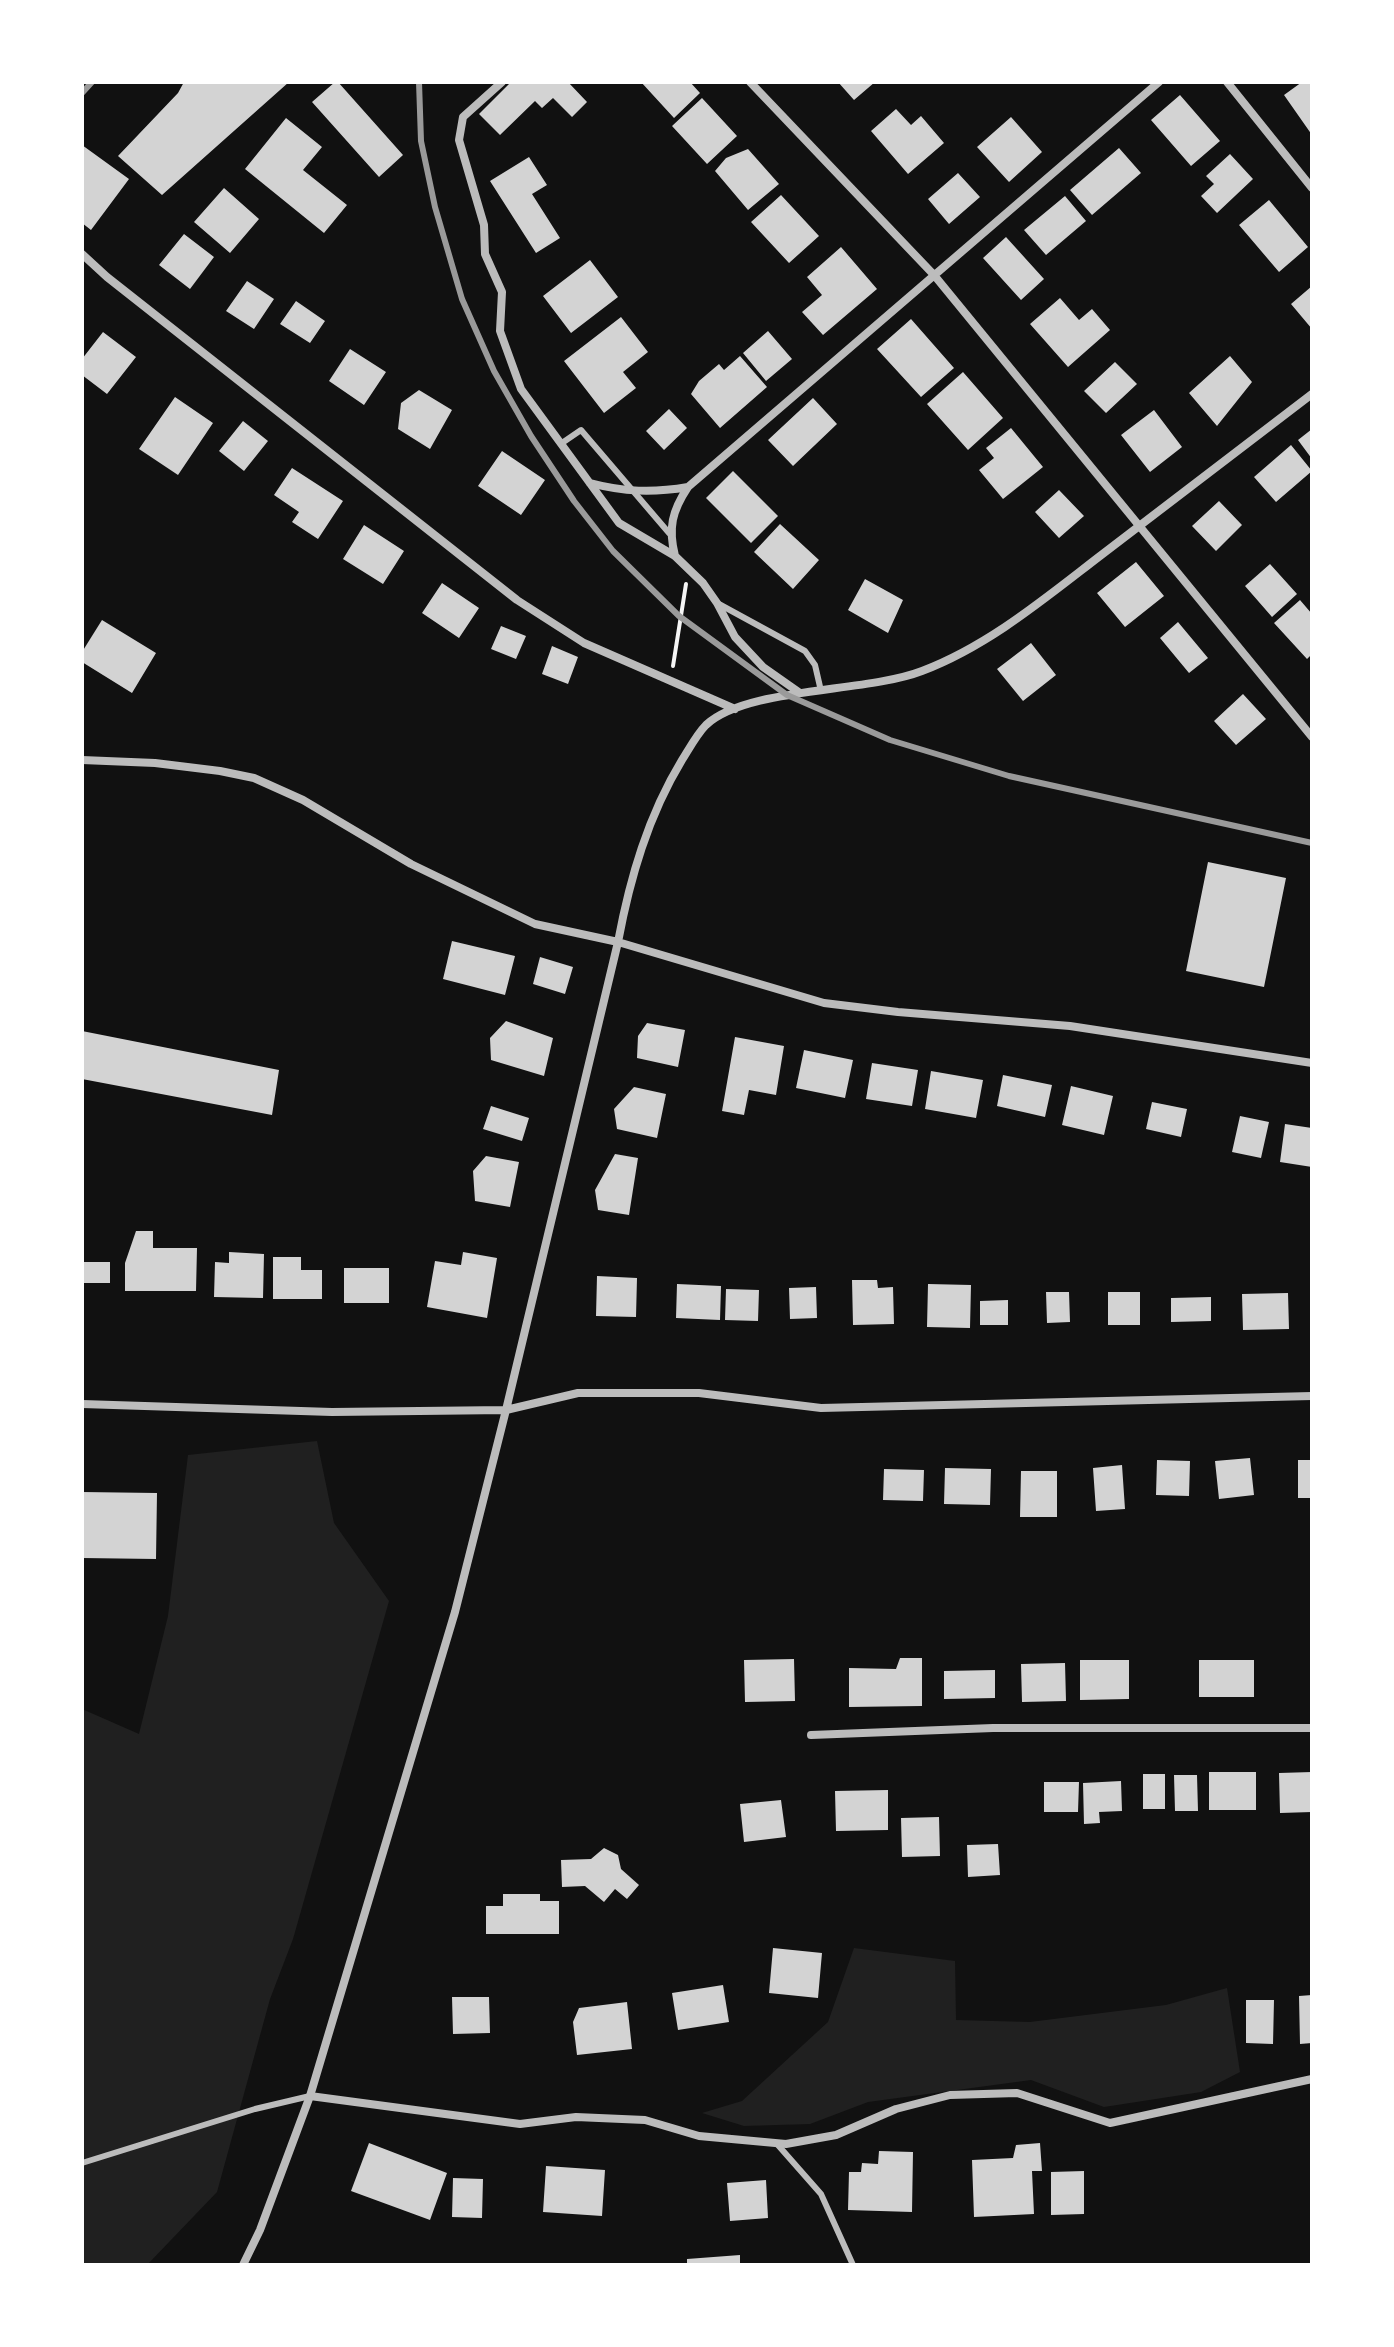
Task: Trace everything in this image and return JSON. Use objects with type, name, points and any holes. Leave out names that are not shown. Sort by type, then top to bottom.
[{"type":"street","points":[[502,82],[463,117],[459,140],[484,225],[485,254],[502,292],[500,331],[521,389],[619,523],[675,556],[690,570],[717,603],[735,637],[763,667],[801,694]]},
{"type":"street","points":[[750,82],[934,275],[1312,737]]},
{"type":"street","points":[[675,556],[669,533],[675,506],[688,487],[1159,82]]},
{"type":"street","points":[[1227,82],[1312,188]]},
{"type":"street","points":[[82,254],[107,277],[517,600],[584,643],[735,709]]},
{"type":"street","points":[[243,2265],[260,2230],[310,2096],[455,1612],[506,1410],[627,895],[650,824],[668,783],[707,725],[735,709],[801,694],[888,682],[921,672],[967,651],[1019,617],[1312,394]]},
{"type":"street","points":[[589,483],[635,492],[688,487]]},
{"type":"street","points":[[82,760],[168,764],[254,778],[303,800],[411,864],[535,924],[618,942],[824,1003],[1070,1026],[1312,1063]]},
{"type":"street","points":[[82,1404],[332,1412],[506,1410],[578,1393],[699,1393],[821,1408],[1312,1396]]},
{"type":"street","points":[[811,1735],[993,1728],[1312,1728]]},
{"type":"street","points":[[310,2096],[520,2124],[576,2117],[645,2120],[699,2136],[786,2144],[836,2135],[896,2109],[950,2095],[1017,2093],[1110,2123],[1312,2079]]},
{"type":"lane","points":[[562,443],[581,430],[669,533]]},
{"type":"lane","points":[[717,603],[805,651],[815,665],[821,692]]},
{"type":"lane","points":[[82,2163],[255,2109],[310,2096]]},
{"type":"lane","points":[[777,2144],[821,2194],[853,2265]]},
{"type":"path","points":[[671,681],[679,616],[690,570]]},
{"type":"shaded area","points":[[317,1441],[334,1523],[389,1601],[293,1939],[270,1999],[217,2192],[147,2265],[82,2265],[82,1709],[139,1734],[168,1616],[188,1455]]},
{"type":"shaded area","points":[[854,1948],[955,1961],[956,2020],[1030,2022],[1166,2005],[1227,1988],[1240,2072],[1201,2092],[1104,2107],[1031,2080],[868,2102],[810,2124],[744,2126],[702,2113],[742,2101],[828,2022]]},
{"type":"building","points":[[184,82],[289,82],[162,195],[118,156],[178,93]]},
{"type":"building","points":[[335,82],[403,155],[379,177],[312,102]]},
{"type":"building","points":[[511,82],[568,82],[587,102],[572,117],[553,98],[542,108],[535,101],[500,135],[479,114]]},
{"type":"building","points":[[641,82],[690,82],[700,93],[674,118]]},
{"type":"building","points":[[838,82],[875,82],[854,100]]},
{"type":"building","points":[[1302,82],[1312,84],[1312,135],[1284,95]]},
{"type":"building","points":[[1180,95],[1220,141],[1191,166],[1151,120]]},
{"type":"building","points":[[702,98],[737,136],[707,164],[672,126]]},
{"type":"building","points":[[896,109],[911,125],[921,116],[944,143],[908,174],[871,131]]},
{"type":"building","points":[[1011,117],[1042,152],[1009,182],[977,147]]},
{"type":"building","points":[[286,118],[322,147],[303,170],[347,205],[324,233],[245,169]]},
{"type":"building","points":[[82,145],[129,179],[91,230],[82,223]]},
{"type":"building","points":[[1119,148],[1141,173],[1092,215],[1070,190]]},
{"type":"building","points":[[748,149],[779,184],[748,210],[715,171],[726,158]]},
{"type":"building","points":[[1230,154],[1253,179],[1217,213],[1201,196],[1214,184],[1206,176]]},
{"type":"building","points":[[529,157],[547,185],[532,194],[560,238],[536,253],[490,181]]},
{"type":"building","points":[[958,173],[980,197],[949,224],[928,199]]},
{"type":"building","points":[[224,188],[259,219],[230,253],[194,222]]},
{"type":"building","points":[[781,195],[819,236],[789,263],[751,222]]},
{"type":"building","points":[[1065,196],[1086,221],[1046,255],[1024,230]]},
{"type":"building","points":[[1269,200],[1308,247],[1279,272],[1239,225]]},
{"type":"building","points":[[184,234],[214,257],[190,289],[159,265]]},
{"type":"building","points":[[1006,237],[1044,279],[1021,300],[983,258]]},
{"type":"building","points":[[841,247],[877,289],[823,335],[802,312],[822,295],[807,277]]},
{"type":"building","points":[[590,260],[618,297],[571,333],[543,296]]},
{"type":"building","points":[[247,281],[274,299],[254,329],[226,311]]},
{"type":"building","points":[[1312,286],[1312,329],[1291,304]]},
{"type":"building","points":[[1060,298],[1079,320],[1092,309],[1110,330],[1068,367],[1030,324]]},
{"type":"building","points":[[296,301],[325,321],[310,343],[280,324]]},
{"type":"building","points":[[621,317],[648,352],[623,372],[636,388],[604,413],[564,361]]},
{"type":"building","points":[[911,319],[954,368],[921,397],[877,349]]},
{"type":"building","points":[[768,331],[792,359],[766,381],[743,353]]},
{"type":"building","points":[[103,332],[136,357],[107,394],[82,375],[82,359]]},
{"type":"building","points":[[350,349],[386,372],[364,405],[329,381]]},
{"type":"building","points":[[740,356],[767,387],[720,428],[691,394],[699,381],[719,364],[724,370]]},
{"type":"building","points":[[1230,356],[1252,382],[1217,426],[1189,393]]},
{"type":"building","points":[[1115,362],[1137,384],[1106,413],[1084,391]]},
{"type":"building","points":[[963,372],[1003,418],[968,450],[927,404]]},
{"type":"building","points":[[419,390],[452,410],[430,449],[398,429],[401,403]]},
{"type":"building","points":[[175,397],[213,423],[178,475],[139,449]]},
{"type":"building","points":[[813,398],[837,424],[793,466],[768,440]]},
{"type":"building","points":[[669,409],[687,428],[664,450],[646,431]]},
{"type":"building","points":[[1154,410],[1182,447],[1150,472],[1121,435]]},
{"type":"building","points":[[243,421],[268,441],[244,471],[219,451]]},
{"type":"building","points":[[1011,428],[1043,467],[1003,499],[979,470],[994,458],[986,448]]},
{"type":"building","points":[[1312,429],[1312,459],[1298,440]]},
{"type":"building","points":[[1291,445],[1312,471],[1276,502],[1254,477]]},
{"type":"building","points":[[502,451],[545,480],[521,515],[478,486]]},
{"type":"building","points":[[292,468],[343,501],[318,539],[292,522],[299,512],[274,495]]},
{"type":"building","points":[[733,471],[778,516],[751,543],[706,498]]},
{"type":"building","points":[[1059,490],[1084,516],[1059,538],[1035,512]]},
{"type":"building","points":[[1219,501],[1242,525],[1216,551],[1192,526]]},
{"type":"building","points":[[780,524],[819,560],[793,589],[754,552]]},
{"type":"building","points":[[364,525],[404,551],[383,584],[343,559]]},
{"type":"building","points":[[1136,562],[1164,596],[1125,627],[1097,593]]},
{"type":"building","points":[[1270,564],[1297,594],[1272,617],[1245,586]]},
{"type":"building","points":[[865,579],[903,600],[888,633],[848,610]]},
{"type":"building","points":[[442,583],[479,608],[459,638],[422,613]]},
{"type":"building","points":[[1300,600],[1312,614],[1312,654],[1307,659],[1274,623]]},
{"type":"building","points":[[102,620],[156,653],[132,693],[82,662],[82,652]]},
{"type":"building","points":[[1178,622],[1208,658],[1189,673],[1160,638]]},
{"type":"building","points":[[501,626],[526,636],[516,659],[491,649]]},
{"type":"building","points":[[1031,643],[1056,675],[1023,701],[997,669]]},
{"type":"building","points":[[552,646],[578,657],[568,684],[542,674]]},
{"type":"building","points":[[1243,694],[1266,719],[1236,745],[1214,721]]},
{"type":"building","points":[[1208,862],[1286,878],[1264,987],[1186,971]]},
{"type":"building","points":[[452,941],[515,956],[505,995],[443,979]]},
{"type":"building","points":[[540,957],[573,967],[565,994],[533,984]]},
{"type":"building","points":[[506,1021],[553,1038],[544,1076],[491,1060],[490,1038]]},
{"type":"building","points":[[647,1023],[685,1030],[678,1067],[637,1058],[638,1036]]},
{"type":"building","points":[[82,1031],[279,1070],[272,1115],[82,1079]]},
{"type":"building","points":[[735,1037],[784,1046],[776,1095],[749,1090],[744,1115],[722,1111]]},
{"type":"building","points":[[804,1050],[853,1060],[845,1098],[796,1088]]},
{"type":"building","points":[[872,1063],[918,1070],[912,1106],[866,1099]]},
{"type":"building","points":[[931,1071],[983,1080],[976,1118],[925,1109]]},
{"type":"building","points":[[1003,1075],[1052,1085],[1045,1117],[997,1106]]},
{"type":"building","points":[[1071,1086],[1113,1096],[1104,1135],[1062,1125]]},
{"type":"building","points":[[634,1087],[666,1094],[657,1138],[617,1129],[614,1109]]},
{"type":"building","points":[[1152,1102],[1187,1109],[1181,1137],[1146,1129]]},
{"type":"building","points":[[491,1106],[529,1118],[522,1141],[483,1129]]},
{"type":"building","points":[[1240,1116],[1269,1122],[1261,1158],[1232,1152]]},
{"type":"building","points":[[1285,1124],[1312,1128],[1312,1167],[1280,1162]]},
{"type":"building","points":[[615,1154],[638,1158],[629,1215],[598,1210],[595,1190]]},
{"type":"building","points":[[486,1156],[519,1162],[510,1207],[475,1201],[473,1171]]},
{"type":"building","points":[[136,1231],[153,1231],[153,1248],[197,1248],[196,1291],[125,1291],[125,1263]]},
{"type":"building","points":[[229,1252],[264,1254],[263,1298],[214,1297],[215,1262],[229,1263]]},
{"type":"building","points":[[463,1252],[497,1258],[487,1318],[427,1307],[435,1261],[461,1265]]},
{"type":"building","points":[[273,1257],[301,1257],[301,1270],[322,1270],[322,1299],[273,1299]]},
{"type":"building","points":[[82,1262],[110,1262],[110,1283],[82,1283]]},
{"type":"building","points":[[344,1268],[389,1268],[389,1303],[344,1303]]},
{"type":"building","points":[[597,1276],[637,1278],[636,1317],[596,1316]]},
{"type":"building","points":[[852,1280],[877,1280],[878,1288],[893,1287],[894,1324],[853,1325]]},
{"type":"building","points":[[677,1284],[721,1286],[720,1320],[676,1318]]},
{"type":"building","points":[[928,1284],[971,1285],[970,1328],[927,1327]]},
{"type":"building","points":[[816,1287],[817,1318],[790,1319],[789,1288]]},
{"type":"building","points":[[726,1289],[759,1290],[758,1321],[725,1320]]},
{"type":"building","points":[[1046,1292],[1069,1292],[1070,1322],[1047,1323]]},
{"type":"building","points":[[1108,1292],[1140,1292],[1140,1325],[1108,1325]]},
{"type":"building","points":[[1288,1293],[1289,1329],[1243,1330],[1242,1294]]},
{"type":"building","points":[[1211,1297],[1211,1321],[1171,1322],[1171,1298]]},
{"type":"building","points":[[1008,1300],[1008,1325],[980,1325],[980,1301]]},
{"type":"building","points":[[1250,1458],[1254,1495],[1219,1499],[1215,1461]]},
{"type":"building","points":[[1157,1460],[1190,1461],[1189,1496],[1156,1495]]},
{"type":"building","points":[[1298,1460],[1312,1460],[1312,1498],[1298,1498]]},
{"type":"building","points":[[1122,1465],[1125,1509],[1096,1511],[1093,1468]]},
{"type":"building","points":[[945,1468],[991,1469],[990,1505],[944,1504]]},
{"type":"building","points":[[884,1469],[924,1470],[923,1501],[883,1500]]},
{"type":"building","points":[[1021,1471],[1057,1471],[1057,1517],[1020,1517]]},
{"type":"building","points":[[82,1492],[157,1493],[156,1559],[82,1558]]},
{"type":"building","points":[[900,1658],[922,1658],[922,1706],[849,1707],[849,1668],[896,1669]]},
{"type":"building","points":[[794,1659],[795,1701],[745,1702],[744,1660]]},
{"type":"building","points":[[1080,1660],[1129,1660],[1129,1699],[1080,1700]]},
{"type":"building","points":[[1199,1660],[1254,1660],[1254,1697],[1199,1697]]},
{"type":"building","points":[[1065,1663],[1066,1701],[1022,1702],[1021,1664]]},
{"type":"building","points":[[995,1670],[995,1698],[944,1699],[944,1671]]},
{"type":"building","points":[[1209,1772],[1256,1772],[1256,1810],[1209,1810]]},
{"type":"building","points":[[1312,1772],[1312,1812],[1280,1813],[1279,1773]]},
{"type":"building","points":[[1143,1774],[1165,1774],[1165,1809],[1143,1809]]},
{"type":"building","points":[[1174,1775],[1197,1775],[1198,1811],[1175,1811]]},
{"type":"building","points":[[1121,1781],[1122,1811],[1099,1812],[1100,1823],[1084,1824],[1083,1783]]},
{"type":"building","points":[[1044,1782],[1079,1782],[1078,1812],[1044,1812]]},
{"type":"building","points":[[888,1790],[888,1830],[836,1831],[835,1791]]},
{"type":"building","points":[[781,1800],[786,1837],[744,1842],[740,1804]]},
{"type":"building","points":[[939,1817],[940,1856],[902,1857],[901,1818]]},
{"type":"building","points":[[998,1844],[1000,1875],[968,1877],[967,1845]]},
{"type":"building","points":[[604,1848],[618,1855],[621,1869],[639,1885],[627,1899],[615,1889],[604,1902],[585,1886],[562,1887],[561,1860],[591,1859]]},
{"type":"building","points":[[503,1894],[540,1894],[540,1901],[559,1901],[559,1934],[486,1934],[486,1906],[503,1906]]},
{"type":"building","points":[[773,1948],[822,1953],[818,1998],[769,1993]]},
{"type":"building","points":[[723,1985],[729,2022],[678,2030],[672,1993]]},
{"type":"building","points":[[1312,1995],[1312,2043],[1300,2044],[1299,1996]]},
{"type":"building","points":[[452,1997],[489,1997],[490,2033],[453,2034]]},
{"type":"building","points":[[1246,2000],[1274,2000],[1273,2044],[1246,2043]]},
{"type":"building","points":[[627,2002],[632,2049],[577,2055],[573,2022],[579,2008]]},
{"type":"building","points":[[369,2143],[447,2173],[430,2220],[351,2191]]},
{"type":"building","points":[[1040,2143],[1042,2171],[1032,2171],[1034,2214],[974,2217],[972,2160],[1013,2158],[1016,2145]]},
{"type":"building","points":[[879,2151],[913,2152],[912,2212],[848,2210],[849,2172],[861,2172],[862,2163],[878,2164]]},
{"type":"building","points":[[546,2166],[605,2170],[602,2216],[543,2212]]},
{"type":"building","points":[[1084,2171],[1084,2214],[1051,2215],[1051,2172]]},
{"type":"building","points":[[453,2178],[483,2179],[482,2218],[452,2217]]},
{"type":"building","points":[[766,2180],[768,2218],[730,2221],[727,2183]]},
{"type":"building","points":[[740,2255],[740,2265],[687,2265],[687,2259]]},
{"type":"railway","points":[[82,93],[92,82]]},
{"type":"railway","points":[[419,82],[421,141],[435,207],[462,299],[494,371],[531,436],[574,501],[613,551],[679,616],[787,695],[890,740],[1009,776],[1312,843]]}]
